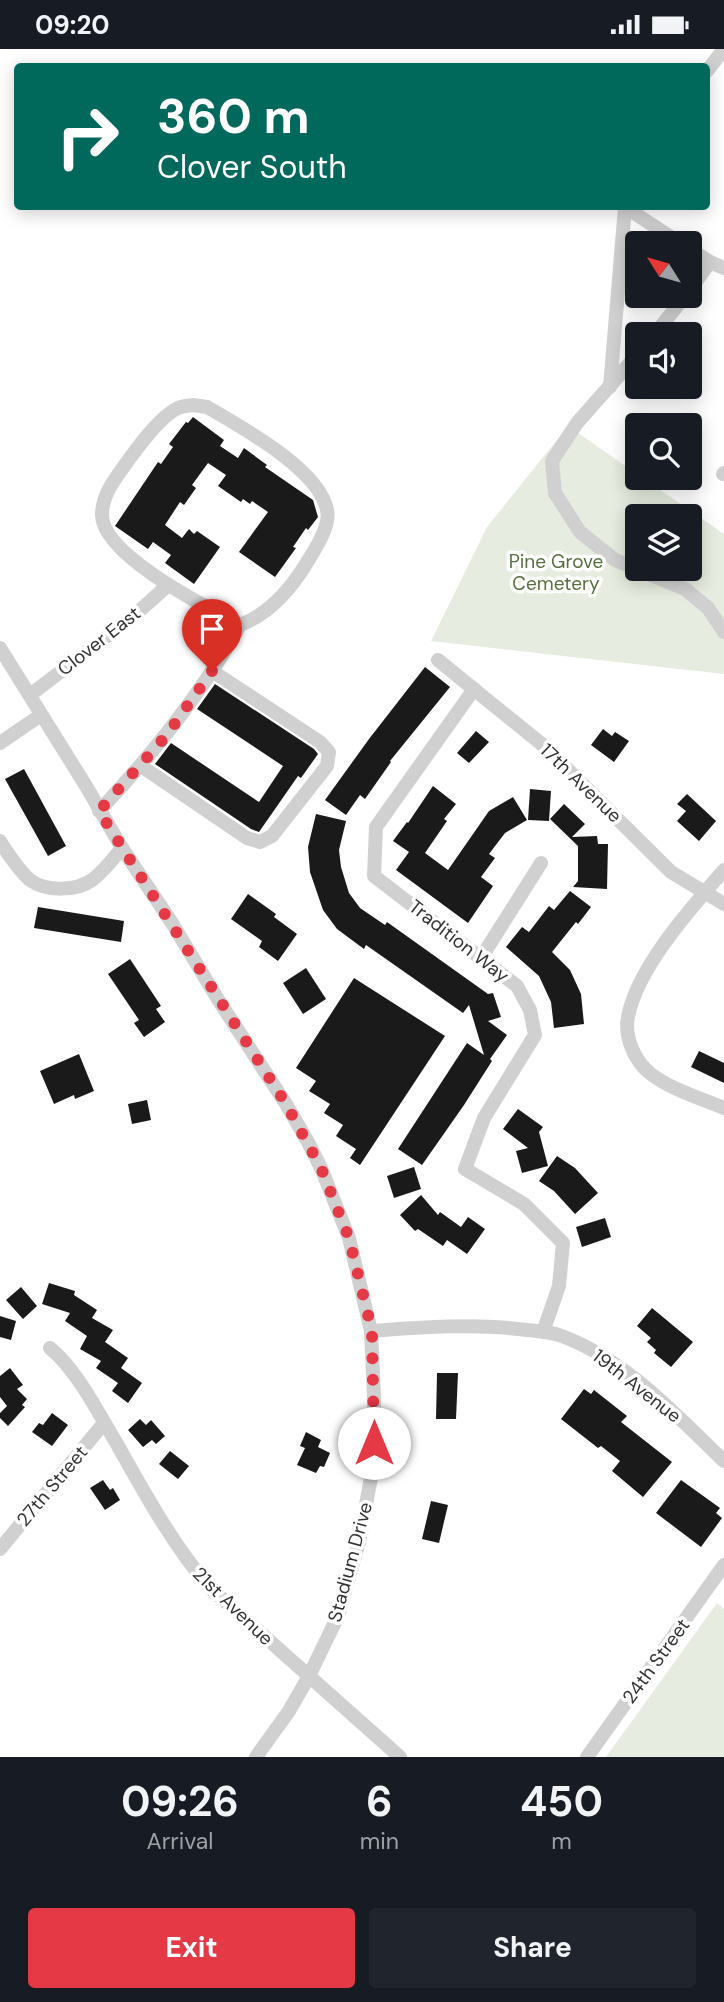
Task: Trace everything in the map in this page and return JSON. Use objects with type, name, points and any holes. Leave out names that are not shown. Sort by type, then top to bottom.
[{"type":"street","points":[[710,67],[724,49]]},
{"type":"street","points":[[610,387],[625,210]]},
{"type":"street","points":[[630,210],[662,231]]},
{"type":"street","points":[[702,279],[717,265]]},
{"type":"street","points":[[664,322],[676,308]]},
{"type":"street","points":[[625,369],[577,423],[552,461],[555,493],[580,532],[615,560],[685,589],[708,608],[724,632]]},
{"type":"street","points":[[99,811],[166,736],[212,671],[240,625],[267,611],[297,578],[321,540],[328,511],[316,485],[283,454],[207,407],[193,405],[179,408],[167,415],[136,449],[110,486],[102,513],[103,527],[111,539],[167,586],[240,625]]},
{"type":"street","name":"Clover East","points":[[30,695],[136,614],[167,586]]},
{"type":"street","name":"Stadium Drive","points":[[0,648],[122,848],[172,923],[308,1142],[349,1238],[372,1331],[373,1467],[359,1542],[338,1616],[289,1711],[256,1757]]},
{"type":"street","name":"17th Avenue","points":[[438,660],[544,745],[671,871],[724,904]]},
{"type":"street","points":[[141,766],[247,838],[260,842],[272,836],[327,766],[329,752],[320,741],[212,671]]},
{"type":"street","name":"Tradition Way","points":[[474,689],[376,827],[374,876],[517,986],[530,1010],[535,1035],[484,1118],[465,1169],[524,1204],[563,1243],[559,1286],[543,1332]]},
{"type":"street","points":[[0,743],[41,715]]},
{"type":"street","points":[[0,841],[30,880],[61,888],[76,887],[91,881],[122,848]]},
{"type":"street","points":[[481,958],[541,863]]},
{"type":"street","points":[[724,870],[643,974],[627,1018],[632,1049],[640,1063],[651,1074],[678,1089],[724,1108]]},
{"type":"street","name":"19th Avenue","points":[[372,1331],[435,1327],[511,1328],[555,1334],[583,1345],[609,1360],[645,1388],[724,1461]]},
{"type":"street","name":"21st Avenue","points":[[50,1348],[65,1360],[191,1566],[210,1588],[400,1757]]},
{"type":"street","name":"27th Street","points":[[0,1549],[104,1423]]},
{"type":"street","name":"24th Street","points":[[587,1757],[724,1566]]},
{"type":"green space","name":"Pine Grove Cemetery","points":[[568,426],[625,466],[625,490],[660,490],[681,504],[625,504],[625,581],[702,581],[702,519],[724,534],[724,674],[431,641],[487,527]]},
{"type":"green space","points":[[717,1603],[724,1609],[724,1757],[606,1757]]},
{"type":"building","points":[[193,417],[224,440],[220,446],[238,458],[244,448],[267,465],[265,467],[313,500],[318,517],[308,530],[306,528],[293,547],[296,548],[275,577],[239,552],[268,512],[252,501],[250,504],[243,499],[241,502],[218,486],[226,475],[208,463],[192,485],[196,488],[184,505],[180,502],[165,525],[182,538],[189,529],[194,534],[197,531],[220,547],[194,584],[165,563],[171,555],[153,542],[148,549],[115,526],[158,462],[161,464],[173,447],[169,444]]},
{"type":"building","points":[[425,667],[450,687],[390,761],[365,799],[360,795],[346,815],[325,800]]},
{"type":"building","points":[[215,684],[318,754],[301,778],[298,776],[259,832],[155,764],[171,743],[259,802],[283,766],[197,709]]},
{"type":"building","points":[[603,729],[612,736],[615,732],[629,741],[614,762],[591,745]]},
{"type":"building","points":[[476,731],[489,742],[469,763],[457,753]]},
{"type":"building","points":[[24,769],[66,846],[48,856],[5,779]]},
{"type":"building","points":[[433,786],[456,804],[444,819],[447,821],[425,853],[448,870],[489,811],[513,797],[527,820],[505,833],[489,854],[495,858],[481,877],[493,886],[468,923],[396,870],[409,852],[393,841]]},
{"type":"building","points":[[530,789],[551,791],[549,821],[528,820]]},
{"type":"building","points":[[687,794],[716,821],[699,841],[677,821],[686,811],[677,804]]},
{"type":"building","points":[[564,804],[585,824],[572,837],[597,836],[598,844],[608,844],[607,889],[573,887],[578,881],[578,846],[550,819]]},
{"type":"building","points":[[316,814],[346,821],[339,850],[341,867],[349,893],[360,908],[385,925],[387,922],[488,994],[493,993],[501,1017],[488,1021],[507,1035],[464,1105],[422,1165],[398,1149],[467,1043],[484,1055],[469,1005],[463,1013],[366,945],[364,949],[337,929],[323,910],[310,872],[308,847]]},
{"type":"building","points":[[570,891],[591,907],[552,952],[570,970],[581,994],[584,1024],[554,1028],[551,1002],[539,976],[506,947],[522,927],[529,932],[549,906],[554,910]]},
{"type":"building","points":[[248,894],[276,914],[274,917],[297,934],[278,961],[259,947],[262,941],[231,919]]},
{"type":"building","points":[[38,907],[124,921],[121,942],[34,928]]},
{"type":"building","points":[[130,959],[161,1006],[156,1009],[165,1022],[144,1037],[134,1023],[139,1020],[108,974]]},
{"type":"building","points":[[306,968],[326,999],[303,1014],[283,983]]},
{"type":"building","points":[[354,978],[445,1036],[360,1165],[350,1158],[356,1149],[336,1136],[343,1125],[324,1113],[330,1104],[309,1091],[316,1081],[296,1068]]},
{"type":"building","points":[[699,1051],[724,1063],[724,1083],[691,1067]]},
{"type":"building","points":[[79,1054],[94,1091],[75,1099],[74,1095],[54,1104],[40,1071]]},
{"type":"building","points":[[147,1100],[151,1120],[132,1124],[128,1104]]},
{"type":"building","points":[[518,1109],[543,1127],[539,1132],[548,1166],[522,1173],[516,1151],[528,1148],[503,1129]]},
{"type":"building","points":[[557,1156],[575,1168],[598,1193],[575,1214],[554,1191],[539,1181]]},
{"type":"building","points":[[414,1167],[421,1189],[394,1198],[387,1176]]},
{"type":"building","points":[[421,1195],[438,1215],[440,1212],[461,1227],[468,1217],[485,1229],[467,1254],[447,1240],[443,1246],[418,1229],[415,1231],[400,1215]]},
{"type":"building","points":[[605,1218],[611,1237],[582,1247],[576,1227]]},
{"type":"building","points":[[49,1283],[75,1291],[74,1295],[97,1310],[92,1318],[113,1330],[105,1342],[128,1358],[121,1368],[142,1383],[128,1403],[112,1391],[118,1383],[96,1368],[101,1361],[80,1349],[87,1336],[65,1321],[70,1313],[42,1304]]},
{"type":"building","points":[[21,1287],[37,1306],[23,1319],[6,1300]]},
{"type":"building","points":[[652,1308],[693,1342],[671,1367],[654,1353],[656,1350],[647,1342],[651,1338],[637,1326]]},
{"type":"building","points":[[0,1316],[16,1321],[11,1340],[0,1337]]},
{"type":"building","points":[[10,1368],[23,1385],[17,1389],[27,1399],[22,1405],[25,1407],[8,1426],[0,1418],[0,1413],[7,1406],[0,1397],[0,1376]]},
{"type":"building","points":[[437,1373],[458,1373],[456,1419],[436,1419]]},
{"type":"building","points":[[584,1389],[591,1394],[594,1390],[627,1416],[621,1422],[672,1462],[643,1497],[612,1471],[620,1461],[601,1446],[598,1448],[561,1419]]},
{"type":"building","points":[[52,1413],[68,1425],[52,1446],[32,1432],[39,1423],[43,1425]]},
{"type":"building","points":[[140,1419],[146,1425],[151,1420],[165,1436],[156,1444],[152,1440],[143,1447],[128,1430]]},
{"type":"building","points":[[306,1432],[321,1440],[318,1447],[330,1453],[324,1467],[320,1466],[316,1473],[297,1465],[305,1448],[300,1446]]},
{"type":"building","points":[[170,1451],[189,1466],[178,1479],[159,1464]]},
{"type":"building","points":[[103,1480],[110,1490],[113,1488],[120,1500],[105,1510],[90,1488]]},
{"type":"building","points":[[681,1480],[720,1508],[716,1513],[722,1518],[701,1547],[656,1513]]},
{"type":"building","points":[[431,1501],[448,1505],[439,1543],[422,1539]]},
{"type":"route","points":[[212,671],[166,736],[99,811],[286,1104],[321,1168],[349,1238],[372,1331],[374,1443]]}]
